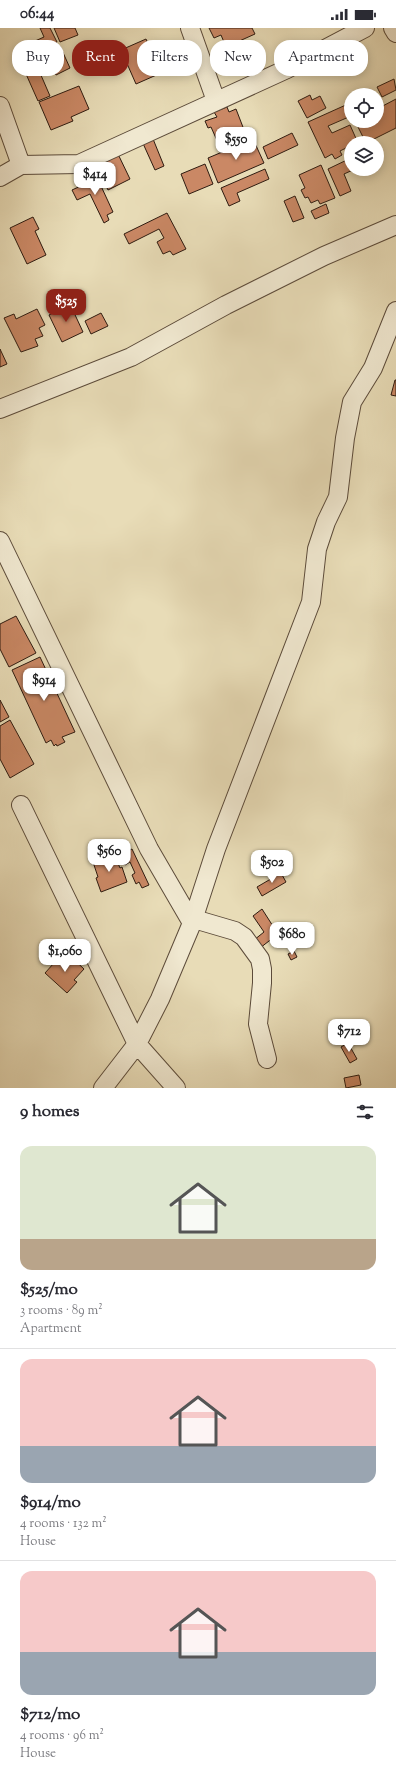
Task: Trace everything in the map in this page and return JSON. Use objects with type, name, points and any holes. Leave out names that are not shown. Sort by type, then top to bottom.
[{"type":"street","points":[[190,28],[216,101]]},
{"type":"street","points":[[0,177],[21,165],[79,164],[287,69],[365,28]]},
{"type":"street","points":[[393,28],[396,33]]},
{"type":"street","points":[[0,106],[21,165]]},
{"type":"street","points":[[0,409],[130,357],[226,305],[324,256],[396,225]]},
{"type":"street","points":[[103,1088],[137,1044],[160,999],[192,923],[218,842],[311,602],[317,549],[326,522],[338,497],[345,438],[352,402],[373,368],[396,311]]},
{"type":"street","points":[[0,541],[149,849],[192,923]]},
{"type":"street","points":[[21,805],[137,1044],[176,1088]]},
{"type":"street","points":[[192,923],[194,919],[235,931],[244,937],[260,958],[262,983],[258,1024],[268,1059]]},
{"type":"building","points":[[40,28],[50,28],[56,40],[37,40],[44,37]]},
{"type":"building","points":[[54,28],[75,28],[78,35],[64,40],[59,40]]},
{"type":"building","points":[[209,28],[252,28],[255,34],[242,40],[223,40],[221,35],[214,38]]},
{"type":"building","points":[[137,43],[137,76],[154,76],[136,84],[129,68],[129,46]]},
{"type":"building","points":[[64,55],[70,68],[64,71]]},
{"type":"building","points":[[27,76],[41,76],[50,96],[38,101]]},
{"type":"building","points":[[394,79],[396,90],[384,96],[384,88],[377,87]]},
{"type":"building","points":[[79,86],[89,109],[71,117],[73,121],[51,130],[39,102]]},
{"type":"building","points":[[310,95],[312,100],[320,96],[326,108],[307,118],[298,101]]},
{"type":"building","points":[[396,99],[396,128],[380,136],[362,136],[358,128],[384,128],[384,105]]},
{"type":"building","points":[[344,106],[344,119],[328,126],[332,133],[344,128],[351,128],[355,136],[344,136],[344,149],[340,151],[342,155],[335,159],[332,154],[325,158],[308,122]]},
{"type":"building","points":[[227,107],[229,112],[236,109],[246,135],[219,145],[211,127],[208,128],[205,121],[217,117],[214,112]]},
{"type":"building","points":[[292,133],[298,145],[268,159],[263,147]]},
{"type":"building","points":[[151,134],[164,166],[155,170],[141,139]]},
{"type":"building","points":[[253,139],[264,163],[218,183],[208,158]]},
{"type":"building","points":[[117,152],[130,179],[108,190],[95,163]]},
{"type":"building","points":[[344,161],[344,176],[351,191],[340,196],[328,169]]},
{"type":"building","points":[[205,164],[213,184],[189,194],[181,174]]},
{"type":"building","points":[[321,165],[335,198],[320,204],[318,200],[311,203],[308,197],[305,198],[301,190],[305,188],[299,175]]},
{"type":"building","points":[[265,169],[269,179],[237,193],[240,201],[229,206],[221,188]]},
{"type":"building","points":[[95,173],[113,212],[107,215],[109,220],[104,223],[90,194],[77,200],[72,190],[85,184],[83,179]]},
{"type":"building","points":[[295,196],[304,218],[293,222],[284,201]]},
{"type":"building","points":[[326,204],[329,213],[315,219],[311,211]]},
{"type":"building","points":[[167,213],[186,249],[173,255],[170,251],[163,254],[157,242],[164,238],[159,229],[129,244],[124,234]]},
{"type":"building","points":[[33,217],[39,229],[35,231],[46,255],[27,264],[10,228]]},
{"type":"building","points":[[70,304],[83,332],[62,342],[49,315]]},
{"type":"building","points":[[37,309],[45,325],[39,328],[43,336],[35,339],[38,346],[21,352],[4,318],[14,314],[16,319]]},
{"type":"building","points":[[101,313],[108,326],[91,334],[85,321]]},
{"type":"building","points":[[0,349],[7,364],[0,367]]},
{"type":"building","points":[[396,380],[396,396],[391,395]]},
{"type":"building","points":[[16,616],[36,653],[9,667],[0,649],[0,624]]},
{"type":"building","points":[[40,657],[75,732],[62,737],[65,742],[57,746],[56,744],[54,746],[51,740],[46,743],[12,670]]},
{"type":"building","points":[[0,700],[9,717],[0,722]]},
{"type":"building","points":[[10,720],[34,764],[10,778],[0,759],[0,726]]},
{"type":"building","points":[[132,849],[149,885],[142,888],[139,882],[136,884],[132,875],[135,873],[130,862],[125,865],[120,855]]},
{"type":"building","points":[[114,854],[120,868],[122,867],[127,882],[101,892],[96,878],[98,877],[93,862]]},
{"type":"building","points":[[281,873],[286,882],[262,896],[257,887]]},
{"type":"building","points":[[262,909],[278,934],[260,948],[254,940],[264,932],[253,916]]},
{"type":"building","points":[[294,951],[297,957],[291,960],[288,954]]},
{"type":"building","points":[[67,953],[84,969],[74,980],[77,982],[67,993],[45,973],[54,963],[56,965]]},
{"type":"building","points":[[348,1043],[357,1059],[350,1063],[341,1047]]},
{"type":"building","points":[[359,1075],[361,1085],[346,1088],[344,1078]]}]
